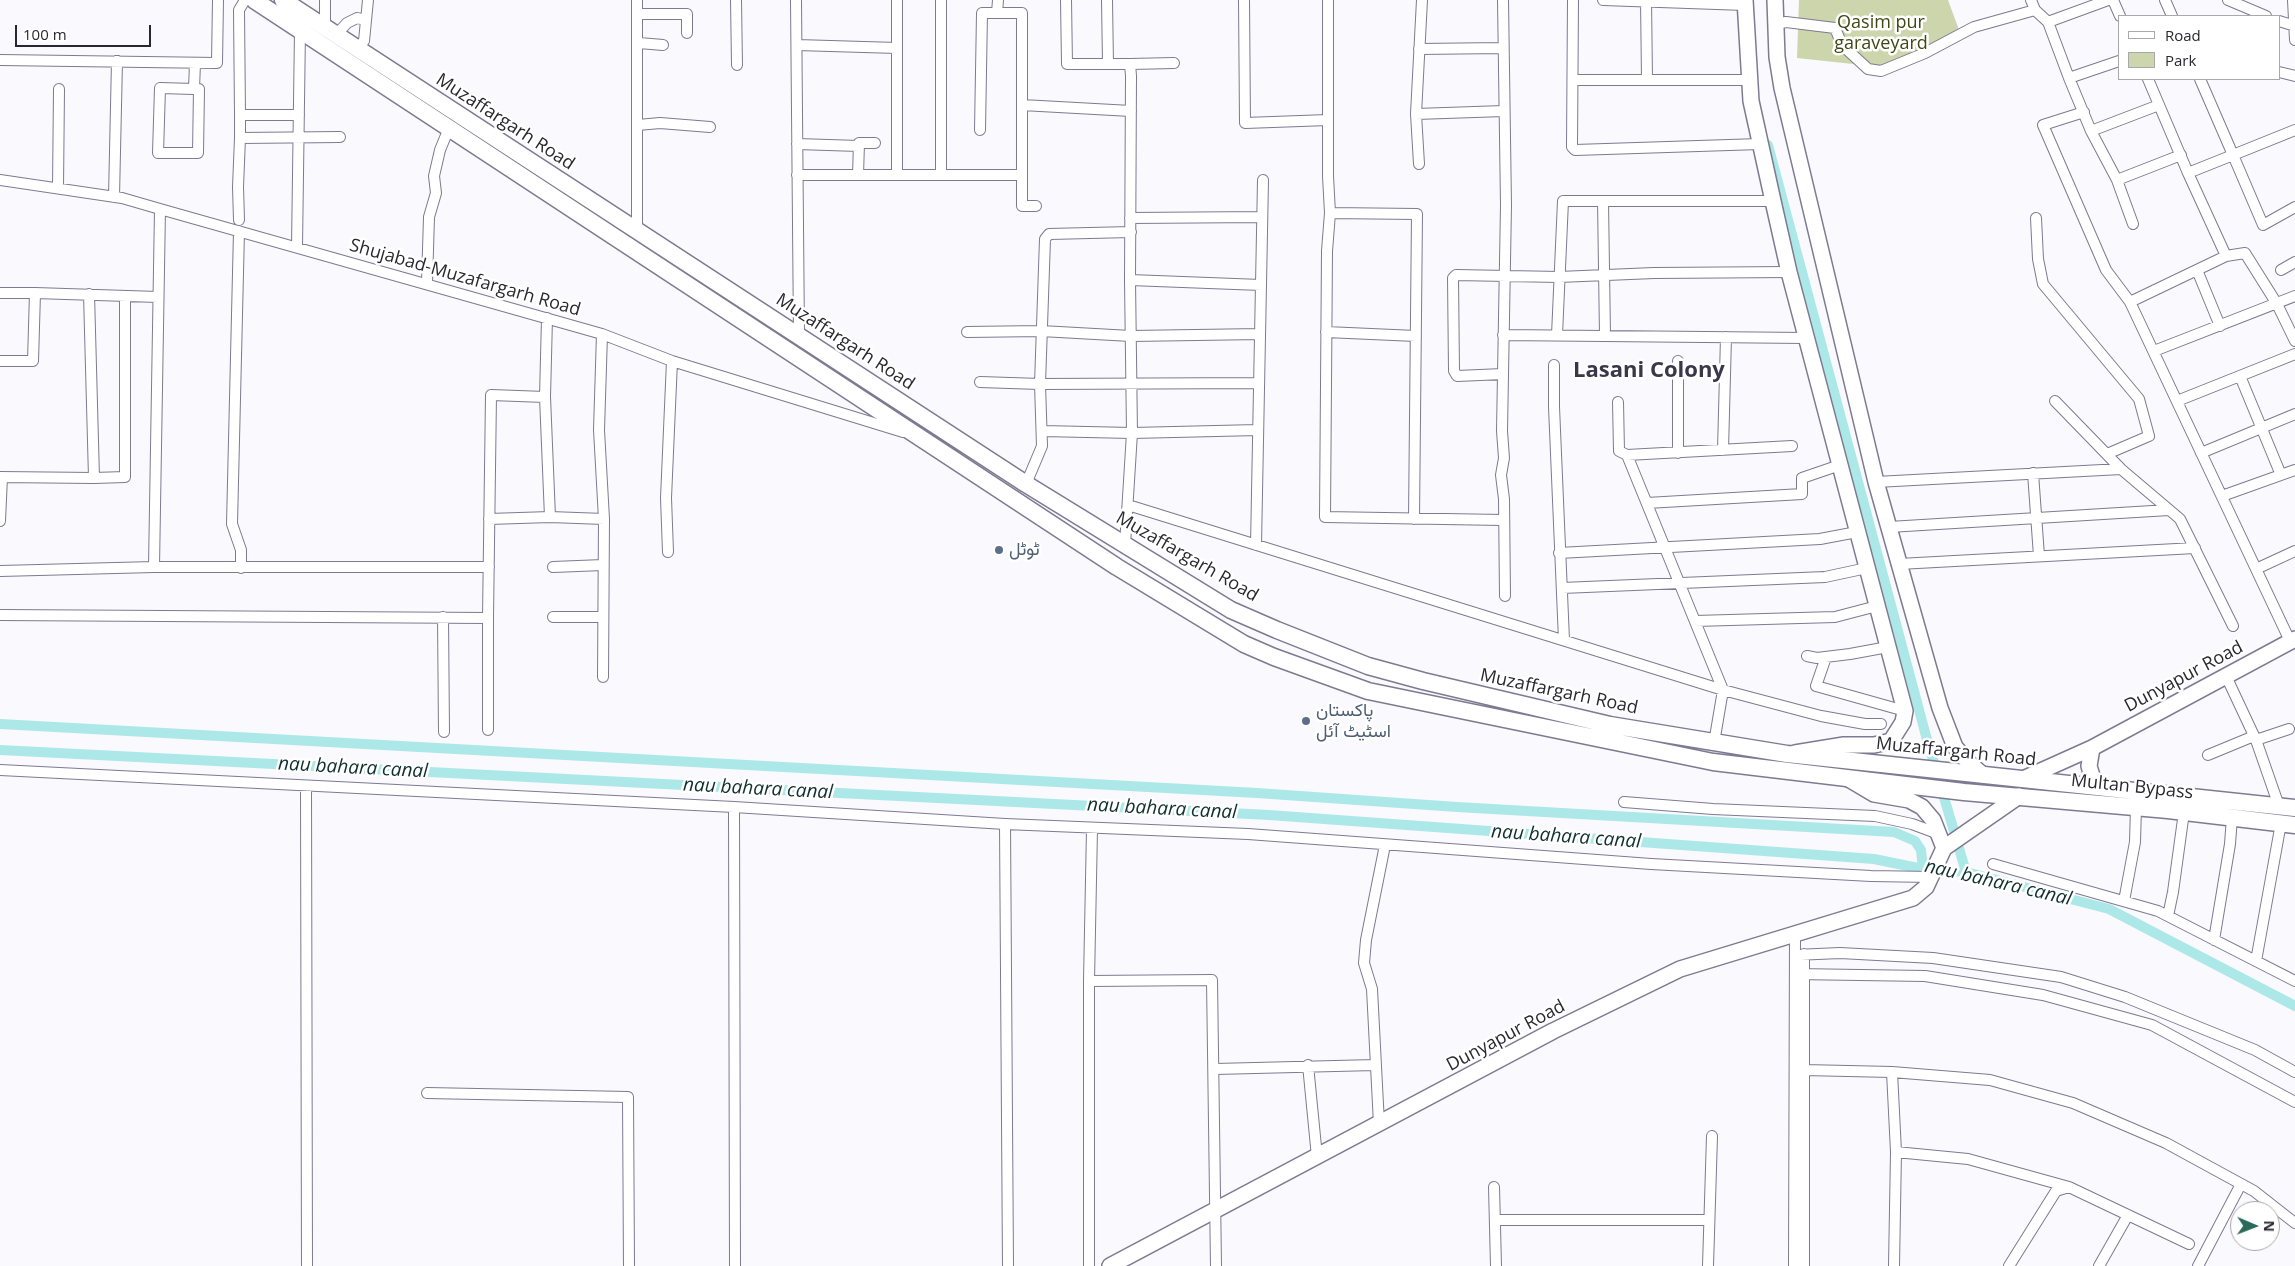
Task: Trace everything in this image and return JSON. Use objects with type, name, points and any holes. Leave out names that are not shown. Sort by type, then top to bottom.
[{"type":"main road","name":"Muzaffargarh Road","points":[[254,0],[914,435],[1117,567],[1244,644],[1274,657],[1368,691],[1563,732],[1713,762],[1964,792]]},
{"type":"main road","name":"Muzaffargarh Road","points":[[283,0],[1026,484],[1125,545],[1231,610],[1368,666],[1432,684],[1610,725],[1714,743],[1787,754],[2099,787],[2274,810]]},
{"type":"main road","points":[[1775,0],[1777,56],[1788,114],[1876,482],[1940,708],[1956,747],[1969,763],[1983,775]]},
{"type":"main road","points":[[1745,2],[1751,101],[1788,272],[1905,711],[1903,722],[1891,741],[1874,745],[1813,749],[1787,754]]},
{"type":"main road","name":"Dunyapur Road","points":[[2023,779],[2092,748],[2293,640]]},
{"type":"main road","points":[[1563,732],[1566,715]]},
{"type":"main road","points":[[2092,748],[2088,766],[2099,787]]},
{"type":"main road","points":[[1847,778],[1874,794],[1909,800],[1922,807],[1933,820],[1944,845],[1967,832],[2019,796]]},
{"type":"main road","name":"Multan Bypass","points":[[1964,792],[2232,817],[2274,810],[2288,824]]},
{"type":"main road","name":"Dunyapur Road","points":[[1110,1266],[1554,1031],[1680,969],[1913,898],[1926,887],[1944,845]]},
{"type":"street","points":[[0,60],[217,63],[218,0]]},
{"type":"street","points":[[241,568],[241,550],[232,524],[239,225],[239,10],[245,0]]},
{"type":"street","points":[[325,0],[331,31],[357,18],[366,20]]},
{"type":"street","points":[[357,48],[364,41],[368,0]]},
{"type":"street","points":[[637,0],[639,14],[637,230]]},
{"type":"street","points":[[736,0],[737,65]]},
{"type":"street","points":[[796,0],[799,336]]},
{"type":"street","points":[[897,0],[897,175]]},
{"type":"street","points":[[941,0],[941,175]]},
{"type":"street","points":[[997,13],[998,0]]},
{"type":"street","points":[[1066,0],[1067,64],[1174,63]]},
{"type":"street","points":[[1107,0],[1108,64]]},
{"type":"street","points":[[1244,0],[1244,123],[1328,120]]},
{"type":"street","points":[[1328,0],[1330,213],[1327,251],[1325,517],[1503,520]]},
{"type":"street","points":[[1419,164],[1416,114],[1422,0]]},
{"type":"street","points":[[1503,0],[1504,276],[1502,431],[1504,458],[1501,476],[1505,596]]},
{"type":"street","points":[[1573,0],[1572,147],[1575,150],[1760,144]]},
{"type":"street","points":[[1603,0],[1745,2]]},
{"type":"street","points":[[1646,0],[1647,79]]},
{"type":"street","points":[[2048,22],[2108,0]]},
{"type":"street","points":[[2113,0],[2120,15]]},
{"type":"street","points":[[2165,0],[2172,15]]},
{"type":"street","points":[[2228,0],[2264,15]]},
{"type":"street","points":[[2293,0],[2295,40]]},
{"type":"street","points":[[1776,24],[1786,22],[1835,28],[1842,44],[1868,69],[1881,71],[1925,53],[1974,27],[2033,5],[2048,22],[2069,78],[2091,130],[2117,180],[2133,224]]},
{"type":"street","points":[[980,130],[982,13],[1022,13],[1022,206],[1036,206]]},
{"type":"street","points":[[639,14],[687,14],[687,33]]},
{"type":"street","points":[[2280,21],[2294,26]]},
{"type":"street","points":[[297,247],[300,30]]},
{"type":"street","points":[[638,44],[663,45]]},
{"type":"street","points":[[797,45],[897,48]]},
{"type":"street","points":[[1419,49],[1502,48]]},
{"type":"street","points":[[114,197],[117,61]]},
{"type":"street","points":[[2069,78],[2118,61]]},
{"type":"street","points":[[194,89],[195,63]]},
{"type":"street","points":[[1125,545],[1132,433],[1130,64]]},
{"type":"street","points":[[2280,72],[2295,76]]},
{"type":"street","points":[[1572,80],[1749,80]]},
{"type":"street","points":[[2148,80],[2226,256]]},
{"type":"street","points":[[2200,80],[2263,225],[2295,206]]},
{"type":"street","points":[[58,188],[59,88]]},
{"type":"street","points":[[160,88],[194,89],[199,89],[198,153],[158,153],[160,88]]},
{"type":"street","points":[[1022,105],[1131,111]]},
{"type":"street","points":[[2091,130],[2159,105]]},
{"type":"street","points":[[1416,114],[1504,111]]},
{"type":"street","points":[[2084,112],[2043,125],[2106,270],[2130,302],[2256,569],[2293,640]]},
{"type":"street","points":[[240,115],[299,115]]},
{"type":"street","points":[[638,125],[660,123],[710,127]]},
{"type":"street","points":[[427,283],[429,217],[436,193],[434,176],[440,150],[449,128]]},
{"type":"street","points":[[2188,173],[2295,130]]},
{"type":"street","points":[[240,138],[340,137]]},
{"type":"street","points":[[858,175],[859,142],[875,143]]},
{"type":"street","points":[[797,144],[859,146]]},
{"type":"street","points":[[2117,180],[2181,156]]},
{"type":"street","points":[[797,175],[1022,175]]},
{"type":"street","name":"Shujabad-Muzafargarh Road","points":[[0,180],[114,197],[239,225],[297,247],[602,334],[672,361],[914,435]]},
{"type":"street","points":[[1256,545],[1263,180]]},
{"type":"street","points":[[1557,336],[1563,201],[1772,201]]},
{"type":"street","points":[[1604,201],[1605,336]]},
{"type":"street","points":[[154,567],[160,208]]},
{"type":"street","points":[[1330,213],[1418,214],[1414,519]]},
{"type":"street","points":[[1130,218],[1262,217]]},
{"type":"street","points":[[2036,218],[2038,259],[2044,284],[2139,399],[2149,436],[2106,454]]},
{"type":"street","points":[[1026,484],[1042,446],[1040,384],[1045,239],[1049,234],[1130,232]]},
{"type":"street","points":[[2130,302],[2226,256],[2245,253],[2277,304],[2295,341]]},
{"type":"street","points":[[2281,270],[2295,262]]},
{"type":"street","points":[[2197,270],[2220,326]]},
{"type":"street","points":[[1503,374],[1457,376],[1454,371],[1453,278],[1456,275],[1559,277],[1788,272]]},
{"type":"street","points":[[1130,280],[1261,285]]},
{"type":"street","points":[[0,293],[158,297]]},
{"type":"street","points":[[0,361],[33,361],[35,293]]},
{"type":"street","points":[[89,294],[94,478]]},
{"type":"street","points":[[0,521],[2,521],[1,477],[125,477],[125,296]]},
{"type":"street","points":[[2154,351],[2295,296]]},
{"type":"street","points":[[547,318],[546,397],[550,516]]},
{"type":"street","points":[[968,332],[1041,331],[1131,336],[1260,334]]},
{"type":"street","points":[[1326,332],[1416,336]]},
{"type":"street","points":[[602,334],[599,430],[604,519],[603,677]]},
{"type":"street","points":[[1503,335],[1806,338]]},
{"type":"street","points":[[1722,450],[1726,337]]},
{"type":"street","points":[[2177,401],[2295,354]]},
{"type":"street","points":[[668,552],[666,498],[672,361]]},
{"type":"street","points":[[1678,361],[1678,453]]},
{"type":"street","points":[[1554,365],[1559,553],[1564,640]]},
{"type":"street","points":[[2240,376],[2281,475]]},
{"type":"street","points":[[980,382],[1040,384],[1259,383]]},
{"type":"street","points":[[488,730],[491,395],[546,397]]},
{"type":"street","points":[[2055,401],[2121,469],[2180,519],[2233,626]]},
{"type":"street","points":[[1618,402],[1619,451],[1627,456],[1792,446]]},
{"type":"street","points":[[2201,453],[2295,414]]},
{"type":"street","points":[[1042,431],[1132,433],[1258,430]]},
{"type":"street","points":[[1627,456],[1723,690],[1714,743]]},
{"type":"street","points":[[1646,503],[1802,494],[1802,478],[1840,465]]},
{"type":"street","points":[[1876,482],[2121,469]]},
{"type":"street","points":[[2222,496],[2295,470]]},
{"type":"street","points":[[2033,473],[2039,556]]},
{"type":"street","points":[[1128,505],[1723,690],[1821,716],[1865,724],[1881,724]]},
{"type":"street","points":[[1889,527],[2169,510]]},
{"type":"street","points":[[489,519],[550,516],[604,519]]},
{"type":"street","points":[[1559,553],[1820,539],[1857,532]]},
{"type":"street","points":[[1899,564],[2195,548]]},
{"type":"street","points":[[2256,569],[2295,552]]},
{"type":"street","points":[[553,567],[603,565]]},
{"type":"street","points":[[0,571],[154,567],[489,567]]},
{"type":"street","points":[[1562,588],[1825,578],[1867,568]]},
{"type":"street","points":[[1695,621],[1835,617],[1877,606]]},
{"type":"street","points":[[0,615],[488,618]]},
{"type":"street","points":[[443,617],[444,732]]},
{"type":"street","points":[[553,617],[602,617]]},
{"type":"street","points":[[1807,656],[1826,656],[1888,647]]},
{"type":"street","points":[[1826,656],[1816,686],[1905,711]]},
{"type":"street","points":[[2226,676],[2255,738],[2274,810]]},
{"type":"street","points":[[2208,755],[2255,738],[2289,729]]},
{"type":"street","points":[[0,770],[734,807],[1092,829],[1248,834],[1651,864],[1871,876],[1931,877]]},
{"type":"street","points":[[306,786],[307,1266]]},
{"type":"street","points":[[1624,802],[1875,816],[1912,824],[1944,845]]},
{"type":"street","points":[[734,807],[735,1266]]},
{"type":"street","points":[[2124,901],[2135,842],[2136,807]]},
{"type":"street","points":[[2168,916],[2184,812]]},
{"type":"street","points":[[2214,940],[2230,844],[2232,817]]},
{"type":"street","points":[[1005,824],[1008,1266]]},
{"type":"street","points":[[2256,961],[2288,824]]},
{"type":"street","points":[[1089,1266],[1089,981],[1092,829]]},
{"type":"street","points":[[1379,1124],[1372,989],[1364,963],[1366,940],[1385,845]]},
{"type":"street","points":[[1993,864],[2124,901],[2168,916],[2295,981]]},
{"type":"street","points":[[1794,1266],[1800,974],[1800,954],[1795,934]]},
{"type":"street","points":[[1800,954],[1840,953],[1933,958],[2061,977],[2125,997],[2255,1050],[2295,1072]]},
{"type":"street","points":[[1800,974],[1804,1070],[1804,1266]]},
{"type":"street","points":[[1800,974],[1925,976],[2043,995],[2152,1025],[2295,1102]]},
{"type":"street","points":[[1089,981],[1212,980],[1215,1069],[1216,1266]]},
{"type":"street","points":[[1215,1069],[1308,1065],[1375,1066]]},
{"type":"street","points":[[1308,1065],[1316,1157]]},
{"type":"street","points":[[1804,1070],[1892,1072],[1990,1080],[2073,1103],[2166,1143],[2254,1191],[2295,1223]]},
{"type":"street","points":[[1892,1072],[1896,1152],[1894,1266]]},
{"type":"street","points":[[427,1093],[628,1097],[629,1266]]},
{"type":"street","points":[[1708,1266],[1712,1136]]},
{"type":"street","points":[[1896,1152],[1968,1159],[2069,1188],[2189,1244]]},
{"type":"street","points":[[2198,1266],[2241,1184]]},
{"type":"street","points":[[1494,1187],[1496,1266]]},
{"type":"street","points":[[2009,1266],[2056,1192],[2069,1188]]},
{"type":"street","points":[[2098,1266],[2128,1215]]},
{"type":"street","points":[[1495,1220],[1709,1220]]},
{"type":"green space","name":"Qasim pur garaveyard","points":[[1799,0],[1948,0],[1959,30],[1890,68],[1797,58]]},
{"type":"waterway","points":[[1768,145],[1926,736],[1966,872]]},
{"type":"waterway","points":[[0,724],[1257,793],[1457,807],[1894,832],[1915,841],[1921,850],[1923,869]]},
{"type":"waterway","name":"nau bahara canal","points":[[0,750],[1269,815],[1874,859],[1923,869],[1966,872],[2109,909],[2295,1006]]},
{"type":"place","name":"ٹوٹل","points":[[999,550]]},
{"type":"place","name":"پاکستان اسٹیٹ آئل","points":[[1306,721]]},
{"type":"district","name":"Lasani Colony","points":[[1649,371]]}]
